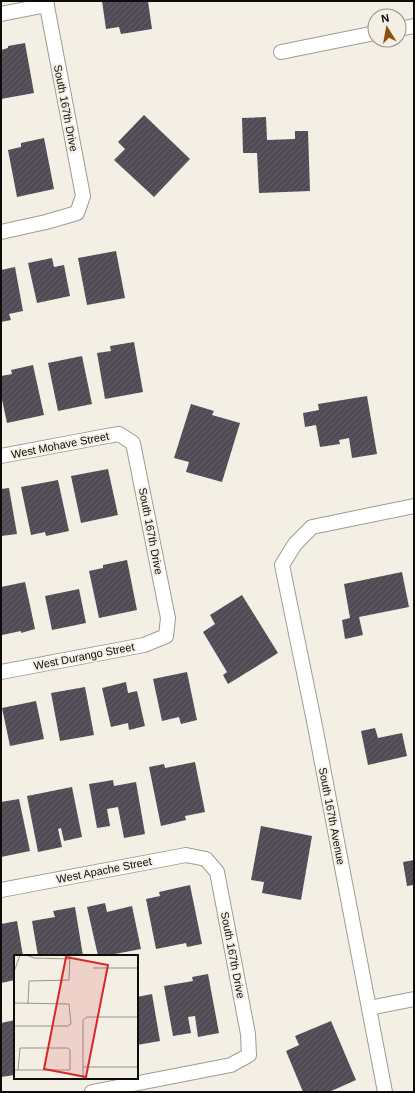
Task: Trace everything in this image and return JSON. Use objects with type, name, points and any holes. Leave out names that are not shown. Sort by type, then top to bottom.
[{"type":"street","points":[[1,14],[46,3]]},
{"type":"street","name":"South 167th Drive","points":[[1,232],[46,222],[76,213],[83,196],[46,3]]},
{"type":"street","points":[[281,52],[367,35]]},
{"type":"street","name":"South 167th Drive","points":[[119,434],[133,443],[168,618],[166,636]]},
{"type":"street","name":"West Mohave Street","points":[[1,456],[119,434]]},
{"type":"street","name":"South 167th Avenue","points":[[385,1092],[314,721],[282,565],[295,544],[312,527],[414,506]]},
{"type":"street","name":"West Durango Street","points":[[1,672],[144,645],[166,636]]},
{"type":"street","name":"West Apache Street","points":[[1,890],[186,855],[206,858]]},
{"type":"street","name":"South 167th Drive","points":[[92,1092],[231,1065],[249,1055],[248,1034],[217,872],[206,858]]},
{"type":"street","points":[[369,1008],[414,999]]},
{"type":"building","points":[[102,1],[148,1],[152,29],[121,34],[119,27],[106,29]]},
{"type":"building","points":[[25,43],[34,93],[1,99],[1,50],[8,48],[8,46]]},
{"type":"building","points":[[144,115],[190,159],[154,197],[114,160],[125,149],[118,142]]},
{"type":"building","points":[[266,117],[267,140],[295,139],[295,131],[308,131],[310,191],[259,193],[257,153],[243,153],[242,118]]},
{"type":"building","points":[[44,138],[54,189],[17,197],[8,150],[21,147],[21,143]]},
{"type":"building","points":[[116,251],[125,298],[87,305],[78,258]]},
{"type":"building","points":[[52,258],[54,267],[64,265],[70,296],[37,303],[28,263]]},
{"type":"building","points":[[15,267],[23,311],[9,314],[11,320],[1,322],[1,270]]},
{"type":"building","points":[[134,342],[143,392],[105,399],[97,353],[111,351],[110,346]]},
{"type":"building","points":[[82,356],[92,404],[58,411],[48,363]]},
{"type":"building","points":[[33,365],[44,415],[7,423],[1,395],[1,376],[12,374],[11,370]]},
{"type":"building","points":[[367,396],[377,454],[352,458],[349,438],[339,440],[340,444],[320,447],[316,425],[305,427],[303,413],[319,410],[318,404]]},
{"type":"building","points":[[191,404],[214,411],[212,415],[240,423],[222,482],[186,472],[189,462],[174,458]]},
{"type":"building","points":[[108,469],[118,515],[81,523],[71,476]]},
{"type":"building","points":[[58,480],[69,531],[46,536],[45,532],[31,535],[21,487]]},
{"type":"building","points":[[9,488],[17,534],[1,536],[1,489]]},
{"type":"building","points":[[127,560],[137,610],[99,618],[89,571],[103,568],[103,565]]},
{"type":"building","points":[[402,572],[409,607],[359,617],[363,635],[345,639],[342,620],[350,618],[344,584]]},
{"type":"building","points":[[25,582],[35,629],[21,633],[21,631],[2,635],[1,587]]},
{"type":"building","points":[[79,589],[86,623],[52,630],[45,596]]},
{"type":"building","points":[[242,595],[278,653],[228,684],[223,675],[227,672],[203,632],[215,624],[210,615]]},
{"type":"building","points":[[187,672],[197,720],[181,724],[179,717],[162,721],[153,679]]},
{"type":"building","points":[[126,682],[128,693],[137,691],[145,726],[129,730],[128,723],[111,727],[102,688]]},
{"type":"building","points":[[85,687],[94,735],[60,741],[51,693]]},
{"type":"building","points":[[36,701],[44,739],[10,746],[2,708]]},
{"type":"building","points":[[375,728],[378,738],[402,733],[407,756],[368,765],[361,731]]},
{"type":"building","points":[[195,762],[205,812],[185,816],[186,820],[161,826],[149,767],[164,764],[165,768]]},
{"type":"building","points":[[113,780],[114,786],[136,782],[145,834],[124,838],[118,807],[107,809],[110,826],[97,828],[89,784]]},
{"type":"building","points":[[72,787],[82,837],[64,841],[61,828],[58,829],[62,847],[38,852],[27,796]]},
{"type":"building","points":[[19,799],[30,851],[1,857],[1,802]]},
{"type":"building","points":[[261,826],[312,836],[301,900],[262,893],[264,882],[251,880]]},
{"type":"building","points":[[414,860],[414,885],[407,886],[403,862]]},
{"type":"building","points":[[190,885],[202,944],[187,947],[186,943],[156,949],[146,899],[160,896],[159,892]]},
{"type":"building","points":[[105,903],[107,912],[132,906],[141,949],[116,955],[98,955],[87,907]]},
{"type":"building","points":[[75,907],[83,955],[38,955],[32,921],[55,917],[53,911]]},
{"type":"building","points":[[17,921],[23,955],[14,955],[14,980],[1,983],[1,924]]},
{"type":"building","points":[[208,974],[219,1033],[198,1037],[195,1016],[188,1017],[191,1033],[173,1036],[164,986],[193,981],[192,977]]},
{"type":"building","points":[[152,994],[160,1041],[138,1045],[138,997]]},
{"type":"building","points":[[14,1020],[14,1075],[1,1077],[1,1023]]},
{"type":"building","points":[[331,1021],[356,1080],[329,1092],[303,1092],[286,1051],[299,1045],[295,1036]]}]
